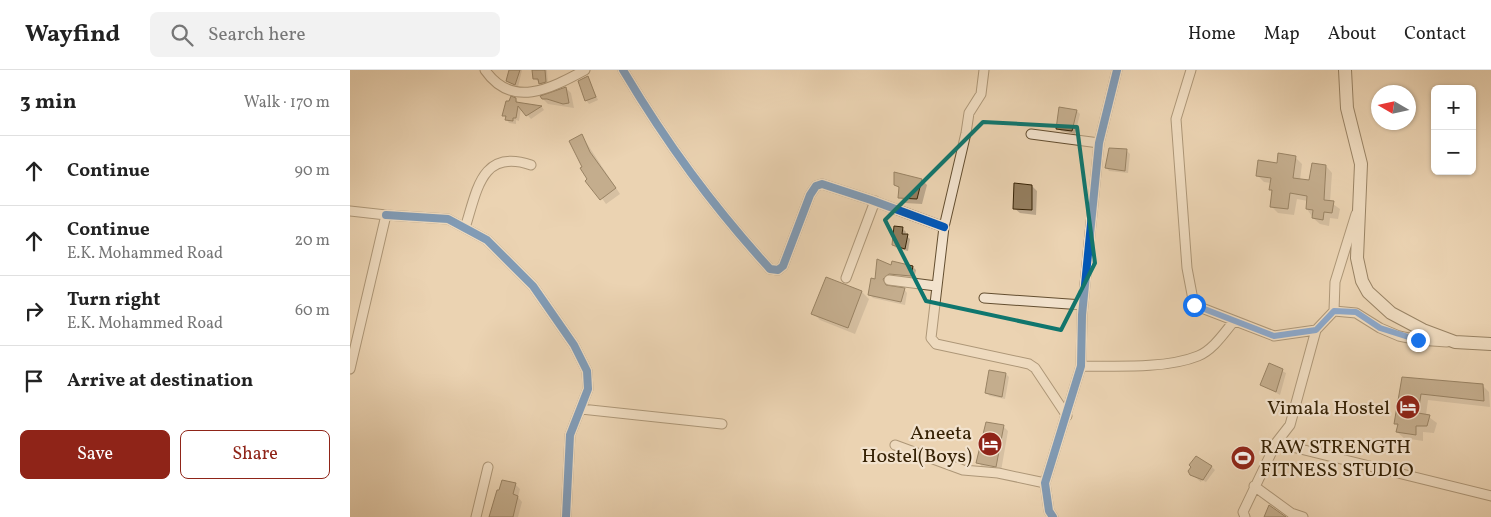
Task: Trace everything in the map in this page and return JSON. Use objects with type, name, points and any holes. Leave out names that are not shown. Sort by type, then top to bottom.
[{"type":"main road","points":[[1345,70],[1347,108],[1360,164],[1361,197],[1356,230],[1357,258],[1362,282],[1368,292],[1391,313],[1407,322],[1454,342],[1491,344]]},
{"type":"street","points":[[484,70],[492,82],[504,89],[524,93],[554,84],[585,70]]},
{"type":"street","points":[[623,70],[655,124],[689,173],[732,227],[770,269],[778,270],[783,266],[810,195],[816,186],[822,184],[875,201],[944,227]]},
{"type":"street","points":[[984,70],[981,94],[968,113],[966,133],[944,227],[936,286],[933,341],[1029,364],[1035,368],[1067,416]]},
{"type":"street","points":[[1053,517],[1050,511],[1045,483],[1081,366],[1083,305],[1099,143],[1117,70]]},
{"type":"street","points":[[1191,70],[1176,119],[1187,268],[1194,305],[1274,336],[1316,330]]},
{"type":"street","points":[[1031,134],[1099,143]]},
{"type":"street","points":[[465,228],[479,185],[488,168],[502,161],[517,161],[531,166]]},
{"type":"street","points":[[1245,517],[1243,512],[1254,486],[1276,443],[1290,426],[1316,330],[1334,311],[1335,282],[1361,197]]},
{"type":"street","points":[[846,278],[875,201]]},
{"type":"street","points":[[350,211],[448,219],[487,240],[533,286],[574,345],[587,371],[588,389],[570,435],[566,517]]},
{"type":"street","points":[[350,369],[386,215]]},
{"type":"street","points":[[889,280],[936,286]]},
{"type":"street","points":[[984,298],[1083,305]]},
{"type":"street","points":[[1334,311],[1356,312],[1380,328],[1399,336],[1418,340],[1454,342]]},
{"type":"street","points":[[1081,366],[1135,366],[1199,356],[1214,344],[1234,321]]},
{"type":"street","points":[[581,409],[722,424]]},
{"type":"street","points":[[1276,443],[1491,496]]},
{"type":"street","points":[[894,445],[964,470],[998,473],[1045,483]]},
{"type":"street","points":[[476,517],[488,467]]},
{"type":"street","points":[[1254,486],[1291,512],[1303,517]]},
{"type":"highlighted area","points":[[983,122],[1077,127],[1095,263],[1061,330],[926,301],[885,220]]},
{"type":"building","points":[[509,70],[520,70],[515,85],[506,81]]},
{"type":"building","points":[[532,70],[545,70],[546,82],[539,84],[538,79],[533,79]]},
{"type":"building","points":[[588,76],[596,97],[585,101],[578,81]]},
{"type":"building","points":[[566,87],[569,103],[563,104],[542,99],[540,96]]},
{"type":"building","points":[[511,96],[516,98],[516,102],[542,106],[526,116],[518,106],[516,118],[513,118],[513,121],[505,120],[506,116],[502,116],[506,101],[509,101]]},
{"type":"building","points":[[1059,107],[1077,110],[1072,131],[1056,129]]},
{"type":"building","points":[[582,134],[590,152],[616,188],[600,200],[585,181],[587,179],[580,168],[582,167],[569,141]]},
{"type":"building","points":[[1109,148],[1127,149],[1125,171],[1105,168]]},
{"type":"building","points":[[1278,153],[1296,156],[1293,178],[1309,180],[1312,163],[1326,165],[1324,200],[1334,201],[1332,213],[1324,212],[1323,220],[1312,218],[1313,210],[1306,209],[1307,196],[1290,193],[1288,209],[1270,207],[1272,190],[1269,190],[1271,178],[1256,176],[1258,160],[1277,163]]},
{"type":"building","points":[[894,172],[922,179],[917,199],[898,198],[899,187],[894,185]]},
{"type":"building","points":[[1014,183],[1032,185],[1032,210],[1013,209]]},
{"type":"building","points":[[894,226],[903,227],[902,234],[908,234],[905,249],[892,245]]},
{"type":"building","points":[[877,259],[891,265],[892,261],[913,266],[911,276],[889,274],[883,279],[886,285],[905,288],[901,302],[868,295],[871,278],[875,279]]},
{"type":"building","points":[[826,277],[862,291],[848,328],[811,314]]},
{"type":"building","points":[[1269,363],[1283,369],[1276,392],[1260,385]]},
{"type":"building","points":[[989,370],[1006,373],[1002,397],[985,393]]},
{"type":"building","name":"Vimala Hostel","points":[[1402,377],[1483,384],[1484,401],[1421,394],[1418,413],[1430,415],[1427,426],[1416,426],[1416,435],[1396,432],[1398,424],[1394,424]]},
{"type":"building","name":"Aneeta Hostel(Boys)","points":[[986,422],[1004,425],[996,467],[976,463]]},
{"type":"building","points":[[1196,456],[1212,466],[1203,480],[1190,475],[1188,471],[1191,467],[1189,465]]},
{"type":"building","points":[[502,480],[516,483],[513,494],[518,496],[513,517],[489,517],[497,490],[499,490]]},
{"type":"building","points":[[1269,505],[1286,517],[1264,517]]},
{"type":"cycle path","points":[[623,70],[656,123],[691,173],[770,269],[778,270],[783,266],[810,195],[816,186],[822,184],[944,227]]},
{"type":"cycle path","points":[[1053,517],[1049,511],[1045,483],[1081,366],[1082,315],[1099,143],[1117,70]]},
{"type":"cycle path","points":[[386,215],[448,219],[487,240],[533,286],[574,345],[587,371],[588,389],[570,435],[566,517]]},
{"type":"place","name":"Vimala Hostel","points":[[1408,407]]},
{"type":"place","name":"Aneeta Hostel(Boys)","points":[[990,444]]},
{"type":"place","name":"RAW STRENGTH FITNESS STUDIO","points":[[1243,458]]},
{"type":"route","points":[[1194,305],[1274,336],[1316,330],[1334,311],[1356,312],[1380,328],[1399,336],[1418,340]]}]
